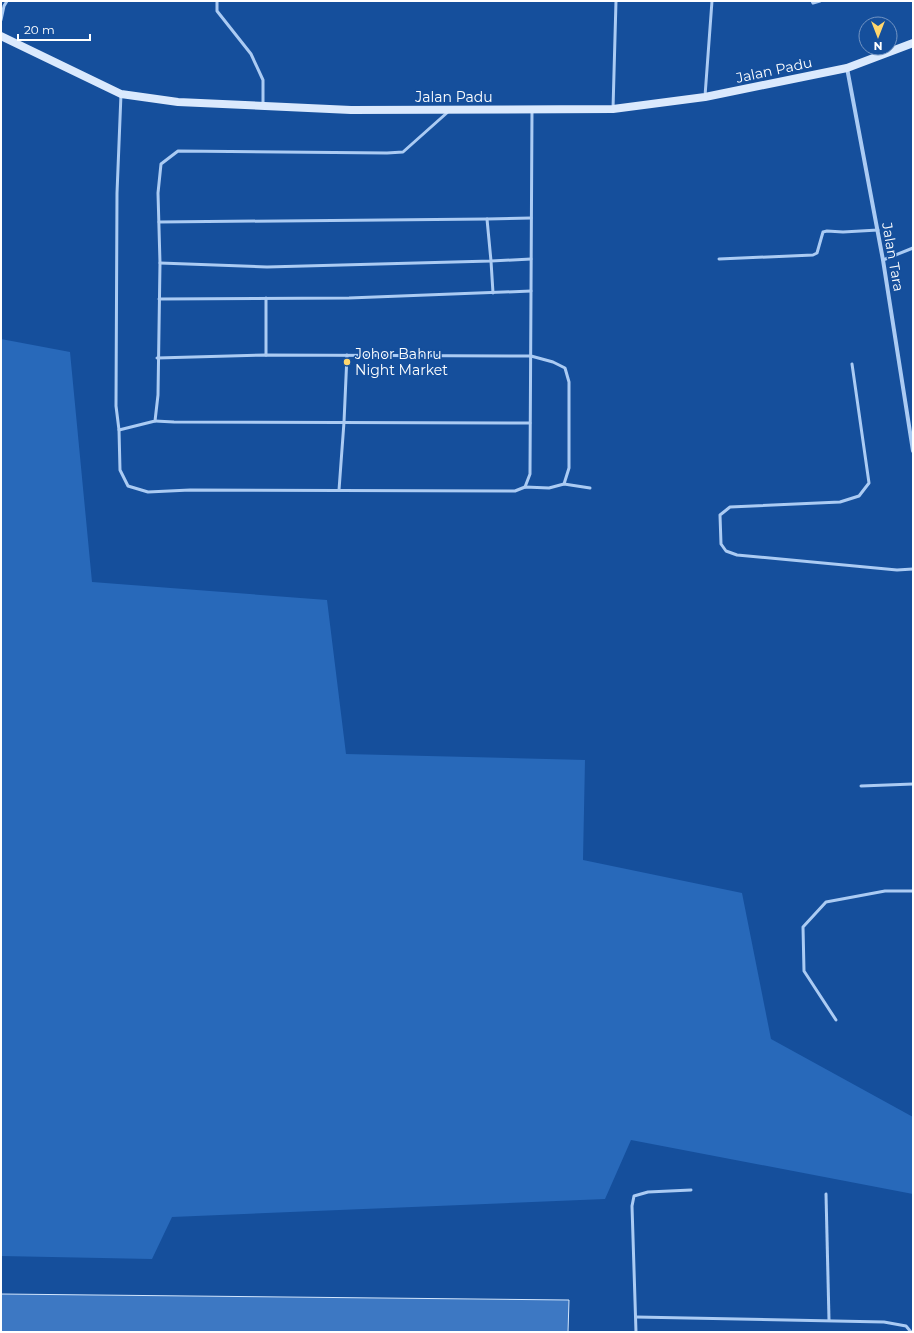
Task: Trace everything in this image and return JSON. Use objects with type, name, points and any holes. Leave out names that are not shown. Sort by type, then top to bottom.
[{"type":"street","name":"Jalan Padu","points":[[1,36],[121,94],[178,102],[352,110],[613,109],[705,97],[847,68],[913,43]]},
{"type":"street","name":"Jalan Tara","points":[[847,68],[878,230],[913,451]]},
{"type":"lane","points":[[1,20],[4,6],[7,1]]},
{"type":"lane","points":[[217,1],[217,11],[251,54],[263,80],[263,106]]},
{"type":"lane","points":[[613,109],[616,1]]},
{"type":"lane","points":[[705,97],[712,1]]},
{"type":"lane","points":[[812,1],[813,3],[820,1]]},
{"type":"lane","points":[[121,94],[116,225],[116,406],[119,430],[120,470],[128,486],[148,492],[190,490],[515,491],[525,487],[549,488],[564,484],[590,488]]},
{"type":"lane","points":[[155,421],[158,394],[157,358],[160,263],[158,194],[161,164],[178,150],[404,152],[451,110]]},
{"type":"lane","points":[[525,487],[530,474],[532,110]]},
{"type":"lane","points":[[159,222],[531,218]]},
{"type":"lane","points":[[487,219],[493,293]]},
{"type":"lane","points":[[719,259],[813,256],[817,253],[823,232],[878,230]]},
{"type":"lane","points":[[883,260],[913,248]]},
{"type":"lane","points":[[160,263],[267,267],[531,259]]},
{"type":"lane","points":[[159,299],[349,298],[531,291]]},
{"type":"lane","points":[[266,298],[266,355]]},
{"type":"lane","points":[[157,358],[266,355],[531,356],[553,362],[565,368],[569,382],[569,468],[564,484]]},
{"type":"lane","points":[[339,490],[348,355]]},
{"type":"lane","points":[[852,364],[869,483],[859,496],[840,502],[730,507],[720,515],[721,544],[726,551],[737,555],[897,570],[913,569]]},
{"type":"lane","points":[[119,430],[155,421],[530,423]]},
{"type":"lane","points":[[861,786],[913,784]]},
{"type":"lane","points":[[836,1020],[804,971],[803,927],[826,902],[885,891],[913,890]]},
{"type":"lane","points":[[636,1332],[632,1206],[634,1196],[648,1192],[691,1190]]},
{"type":"lane","points":[[826,1194],[829,1320]]},
{"type":"lane","points":[[636,1317],[884,1322],[906,1326],[911,1332]]},
{"type":"shaded area","points":[[1,339],[70,352],[92,582],[327,600],[346,754],[585,760],[583,860],[742,893],[771,1039],[913,1117],[913,1194],[631,1140],[605,1199],[172,1217],[152,1259],[1,1256]]},
{"type":"building","points":[[1,1294],[569,1300],[568,1332],[1,1332]]},
{"type":"place","name":"Johor Bahru Night Market","points":[[347,362]]}]
